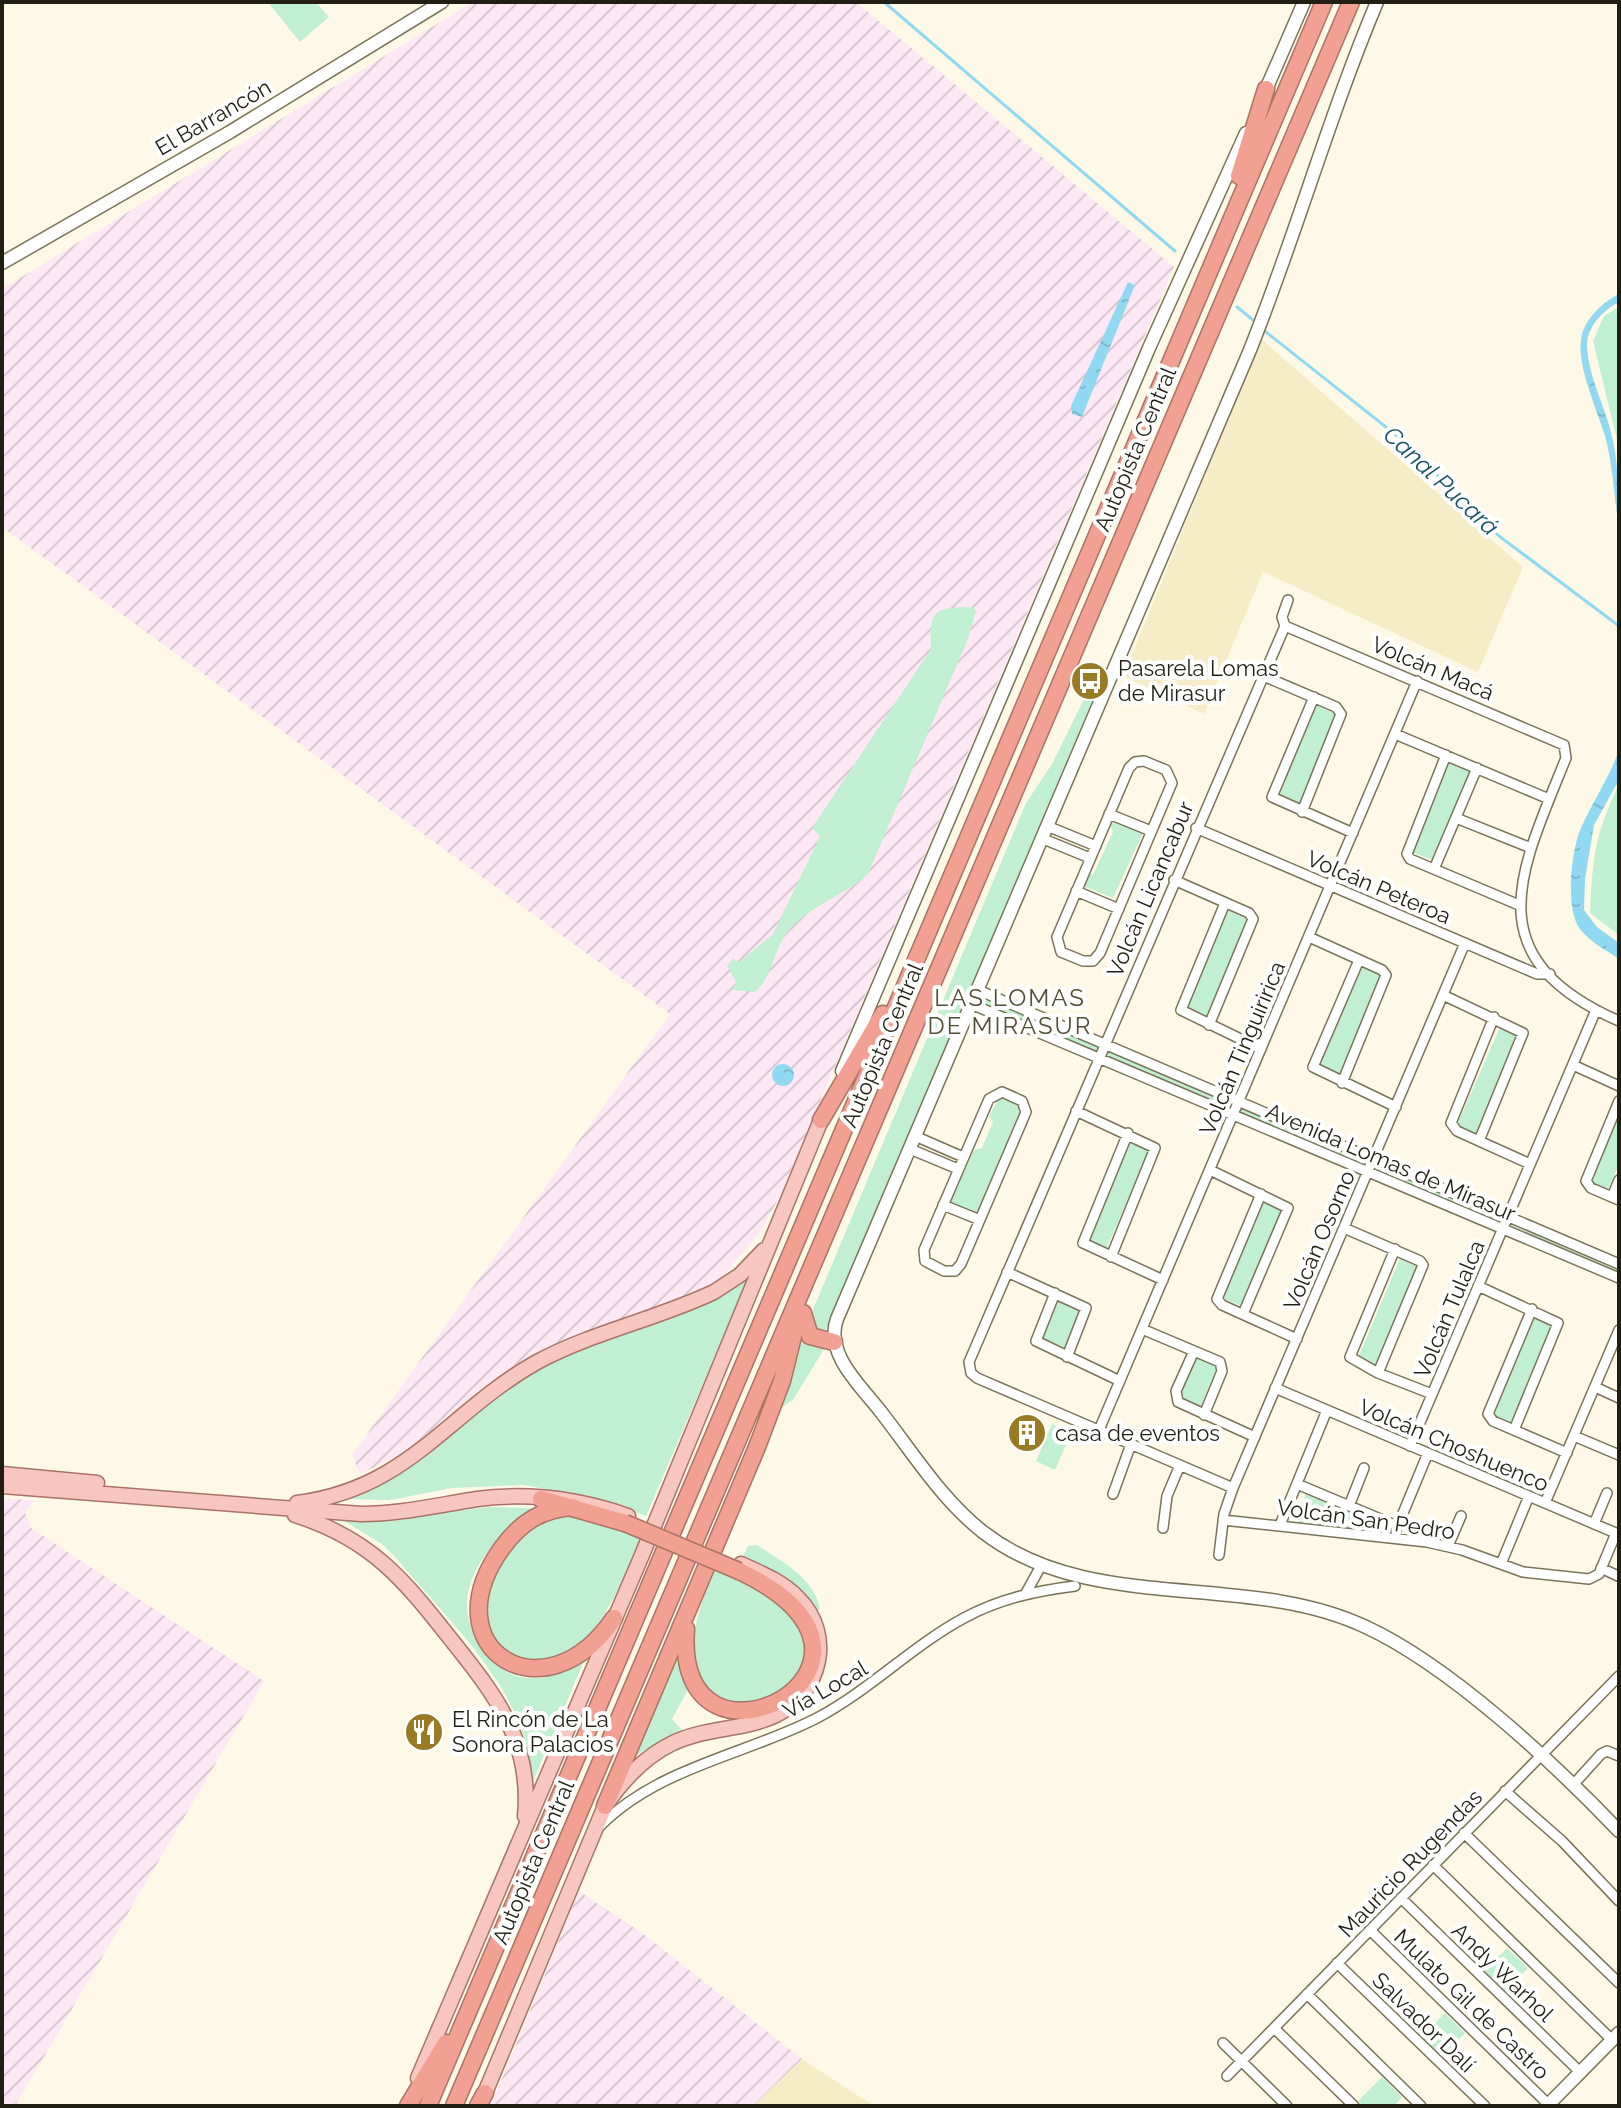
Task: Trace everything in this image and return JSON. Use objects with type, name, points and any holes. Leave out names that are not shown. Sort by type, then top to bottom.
[{"type":"highway","name":"Autopista Central","points":[[428,2106],[1324,2]]},
{"type":"highway","name":"Autopista Central","points":[[454,2106],[1351,2]]},
{"type":"highway","points":[[1222,241],[1266,89]]},
{"type":"highway","points":[[821,1120],[928,932]]},
{"type":"highway","points":[[803,1287],[805,1330],[813,1337],[834,1342]]},
{"type":"highway","points":[[605,1806],[777,1395],[803,1287]]},
{"type":"highway","points":[[541,1499],[627,1520],[740,1568],[783,1596],[806,1625],[811,1641],[809,1666],[802,1680],[787,1698],[767,1709],[746,1712],[728,1708],[709,1697],[693,1678],[687,1663],[688,1612]]},
{"type":"highway","points":[[573,1507],[533,1517],[501,1549],[486,1573],[479,1594],[478,1616],[482,1632],[491,1647],[511,1663],[543,1670],[564,1664],[585,1652],[614,1618]]},
{"type":"highway","points":[[408,2106],[479,1986]]},
{"type":"main road","points":[[408,2106],[821,1120]]},
{"type":"main road","points":[[269,1506],[325,1498],[380,1479],[423,1451],[533,1365],[721,1289],[748,1268],[772,1241]]},
{"type":"main road","points":[[2,1474],[132,1486],[228,1502]]},
{"type":"main road","points":[[2,1486],[375,1514],[490,1498],[574,1500],[627,1520]]},
{"type":"main road","points":[[269,1506],[338,1531],[387,1563],[493,1692],[511,1723],[523,1757],[526,1793],[523,1833]]},
{"type":"main road","points":[[481,2102],[605,1806],[630,1773],[659,1750],[695,1734],[777,1714],[797,1700],[812,1680],[819,1647],[807,1609],[788,1589],[740,1568]]},
{"type":"street","name":"El Barrancón","points":[[2,263],[230,132],[442,2]]},
{"type":"street","points":[[821,1120],[1143,361],[1304,2]]},
{"type":"street","points":[[1377,2],[1327,126],[1259,328],[837,1319],[834,1342],[848,1369],[957,1508],[993,1539],[1042,1564],[1105,1580],[1282,1601],[1347,1619],[1418,1656],[1540,1756],[1619,1831]]},
{"type":"street","name":"Volcán Licancabur","points":[[1099,1430],[977,1378],[970,1370],[970,1358],[1261,675],[1285,626],[1283,613],[1288,600]]},
{"type":"street","name":"Volcán Macá","points":[[1285,626],[1561,742],[1566,748],[1566,758],[1549,799]]},
{"type":"street","points":[[1261,675],[1339,709],[1341,716],[1302,812]]},
{"type":"street","name":"Volcán Tinguiririca","points":[[1099,1430],[1417,681]]},
{"type":"street","points":[[1314,697],[1271,795],[1275,801],[1353,833]]},
{"type":"street","points":[[1395,734],[1549,799],[1522,876],[1519,905],[1528,943],[1550,974],[1596,1010],[1619,1021]]},
{"type":"street","points":[[1446,755],[1407,851],[1410,859],[1519,905]]},
{"type":"street","points":[[1144,761],[1166,770],[1172,780],[1151,831],[1096,959],[1086,962],[1058,949],[1056,940],[1109,814],[1131,766],[1144,761]]},
{"type":"street","points":[[1434,869],[1477,768]]},
{"type":"street","points":[[1109,814],[1151,831]]},
{"type":"street","points":[[1456,818],[1531,848]]},
{"type":"street","name":"Volcán Peteroa","points":[[1196,828],[1537,974],[1550,974]]},
{"type":"street","points":[[1044,832],[1096,846]]},
{"type":"street","points":[[1044,832],[1090,858]]},
{"type":"street","points":[[1174,880],[1249,913],[1253,922],[1209,1025]]},
{"type":"street","points":[[1076,891],[1119,909]]},
{"type":"street","points":[[1225,903],[1181,1008],[1185,1014],[1261,1049]]},
{"type":"street","points":[[1309,937],[1382,970],[1386,982],[1342,1083]]},
{"type":"street","name":"Volcán Osorno","points":[[1219,1555],[1223,1520],[1233,1488],[1465,943]]},
{"type":"street","points":[[1359,960],[1313,1067],[1396,1107]]},
{"type":"street","name":"Avenida Lomas de Mirasur","points":[[978,990],[1619,1264]]},
{"type":"street","points":[[1443,995],[1519,1028],[1524,1035],[1479,1141]]},
{"type":"street","name":"Avenida Lomas de Mirasur","points":[[971,1004],[1619,1278]]},
{"type":"street","name":"Volcán Tulalca","points":[[1410,1446],[1596,1010]]},
{"type":"street","points":[[1494,1017],[1452,1119],[1454,1129],[1530,1164]]},
{"type":"street","points":[[1573,1065],[1619,1086]]},
{"type":"street","points":[[1002,1092],[1022,1101],[1025,1115],[980,1220],[958,1269],[948,1272],[929,1265],[923,1253],[958,1169],[991,1096],[1002,1092]]},
{"type":"street","points":[[1619,1101],[1586,1181],[1591,1188],[1615,1198],[1619,1180]]},
{"type":"street","points":[[1076,1111],[1151,1144],[1156,1152],[1111,1257]]},
{"type":"street","points":[[1128,1133],[1083,1240],[1088,1247],[1163,1280]]},
{"type":"street","points":[[912,1142],[963,1157]]},
{"type":"street","points":[[912,1142],[958,1169]]},
{"type":"street","points":[[1210,1170],[1288,1210],[1243,1314]]},
{"type":"street","points":[[1261,1194],[1217,1293],[1222,1305],[1297,1339]]},
{"type":"street","points":[[943,1205],[980,1220]]},
{"type":"street","points":[[1344,1228],[1395,1249],[1423,1265],[1378,1373]]},
{"type":"street","points":[[1395,1249],[1350,1357],[1378,1373],[1432,1394]]},
{"type":"street","points":[[1007,1272],[1086,1308],[1067,1357]]},
{"type":"street","points":[[1478,1286],[1558,1323],[1514,1430]]},
{"type":"street","points":[[1055,1293],[1036,1341],[1120,1381]]},
{"type":"street","points":[[1532,1309],[1488,1414],[1493,1421],[1567,1453]]},
{"type":"street","points":[[1142,1329],[1218,1361],[1222,1368],[1204,1415]]},
{"type":"street","points":[[1545,1503],[1617,1341],[1619,1330]]},
{"type":"street","points":[[1194,1351],[1176,1397],[1180,1404],[1255,1437]]},
{"type":"street","points":[[1595,1387],[1619,1398]]},
{"type":"street","name":"Volcán Choshuenco","points":[[1275,1388],[1618,1534]]},
{"type":"street","points":[[1280,1525],[1327,1410]]},
{"type":"street","points":[[1099,1430],[1233,1488]]},
{"type":"street","points":[[1574,1436],[1619,1455]]},
{"type":"street","points":[[1113,1494],[1131,1444]]},
{"type":"street","points":[[1394,1537],[1428,1453]]},
{"type":"street","points":[[1163,1528],[1167,1496],[1180,1465]]},
{"type":"street","points":[[1349,1506],[1364,1468]]},
{"type":"street","points":[[1297,1484],[1397,1526]]},
{"type":"street","points":[[1594,1524],[1607,1493]]},
{"type":"street","points":[[1501,1564],[1529,1496]]},
{"type":"street","points":[[1448,1546],[1461,1516]]},
{"type":"street","name":"Volcán San Pedro","points":[[1223,1520],[1394,1537],[1448,1546],[1523,1572],[1589,1579],[1595,1577],[1601,1568]]},
{"type":"street","points":[[1618,1534],[1601,1568],[1618,1576]]},
{"type":"street","points":[[1026,1593],[1042,1564]]},
{"type":"street","name":"Vía Local","points":[[594,1832],[620,1808],[655,1785],[817,1718],[860,1692],[960,1619],[1026,1593],[1075,1586]]},
{"type":"street","name":"Mauricio Rugendas","points":[[1227,2076],[1619,1676]]},
{"type":"street","points":[[1573,1785],[1604,1752],[1619,1756]]},
{"type":"street","points":[[1505,1791],[1562,1841],[1619,1901]]},
{"type":"street","points":[[1464,1833],[1619,1983]]},
{"type":"street","points":[[1433,1865],[1616,2036],[1548,2105]]},
{"type":"street","name":"Andy Warhol","points":[[1401,1898],[1580,2072]]},
{"type":"street","name":"Mulato Gil de Castro","points":[[1370,1930],[1548,2105]]},
{"type":"street","name":"Salvador Dalí","points":[[1337,1963],[1485,2106]]},
{"type":"street","points":[[1307,1994],[1421,2106]]},
{"type":"street","points":[[1274,2028],[1354,2106]]},
{"type":"street","points":[[1223,2043],[1287,2106]]},
{"type":"shaded area","points":[[473,2],[856,2],[1174,267],[780,1196],[758,1235],[715,1285],[561,1342],[529,1358],[479,1390],[405,1452],[360,1474],[352,1455],[670,1014],[2,527],[2,289]]},
{"type":"shaded area","points":[[1261,339],[1523,567],[1478,672],[1263,572],[1204,714],[1123,676]]},
{"type":"shaded area","points":[[2,1499],[35,1500],[25,1513],[31,1528],[264,1681],[15,2106],[2,2106]]},
{"type":"shaded area","points":[[579,1891],[645,1935],[802,2059],[753,2106],[491,2106]]},
{"type":"shaded area","points":[[802,2059],[874,2106],[753,2106]]},
{"type":"green space","points":[[275,2],[316,2],[329,17],[300,42],[270,5]]},
{"type":"green space","points":[[1619,307],[1619,448],[1593,341],[1604,316]]},
{"type":"green space","points":[[972,607],[976,611],[968,639],[868,874],[793,926],[780,944],[765,980],[755,992],[732,990],[736,982],[727,966],[733,959],[739,962],[773,934],[820,836],[812,828],[931,649],[933,618],[942,610]]},
{"type":"green space","points":[[1084,699],[1092,701],[826,1329],[817,1331],[809,1319],[1026,803],[1052,764]]},
{"type":"green space","points":[[1316,705],[1336,714],[1298,807],[1274,796]]},
{"type":"green space","points":[[1450,760],[1471,770],[1433,860],[1411,852]]},
{"type":"green space","points":[[1619,784],[1619,935],[1590,913],[1596,847],[1604,818]]},
{"type":"green space","points":[[1112,819],[1143,833],[1113,898],[1083,886],[1088,873],[1093,875],[1113,832],[1109,822]]},
{"type":"green space","points":[[1227,910],[1248,920],[1207,1016],[1186,1007]]},
{"type":"green space","points":[[1363,966],[1384,975],[1340,1077],[1318,1067]]},
{"type":"green space","points":[[983,996],[1619,1269],[1619,1273],[980,1004]]},
{"type":"green space","points":[[1501,1025],[1519,1034],[1476,1136],[1456,1127]]},
{"type":"green space","points":[[999,1098],[1018,1105],[1020,1110],[978,1211],[973,1214],[953,1206],[951,1201],[974,1150],[982,1148],[993,1122],[989,1116]]},
{"type":"green space","points":[[1619,1113],[1619,1164],[1608,1189],[1591,1182]]},
{"type":"green space","points":[[1130,1139],[1150,1149],[1106,1249],[1086,1241]]},
{"type":"green space","points":[[1263,1200],[1283,1209],[1241,1306],[1222,1298]]},
{"type":"green space","points":[[1401,1256],[1418,1263],[1375,1366],[1358,1358]]},
{"type":"green space","points":[[751,1272],[646,1516],[599,1499],[524,1485],[452,1488],[390,1500],[336,1499],[360,1490],[529,1370]]},
{"type":"green space","points":[[1058,1301],[1082,1310],[1066,1348],[1043,1338]]},
{"type":"green space","points":[[1533,1313],[1554,1322],[1512,1425],[1490,1415]]},
{"type":"green space","points":[[801,1332],[824,1349],[793,1400],[779,1409]]},
{"type":"green space","points":[[1196,1356],[1218,1364],[1201,1406],[1179,1398]]},
{"type":"green space","points":[[1052,1424],[1071,1433],[1055,1470],[1036,1461]]},
{"type":"green space","points":[[1307,1491],[1390,1528],[1388,1532],[1294,1524]]},
{"type":"green space","points":[[490,1507],[535,1508],[495,1542],[473,1576],[467,1603],[473,1634],[481,1648],[503,1669],[517,1676],[532,1678],[559,1674],[584,1661],[531,1786],[527,1749],[517,1719],[505,1694],[472,1646],[382,1544],[339,1518],[409,1516]]},
{"type":"green space","points":[[560,1514],[587,1514],[641,1539],[614,1598],[585,1640],[564,1655],[538,1661],[526,1660],[503,1650],[495,1640],[488,1628],[484,1610],[486,1593],[492,1575],[515,1544],[529,1531]]},
{"type":"green space","points":[[757,1545],[804,1580],[812,1589],[820,1610],[814,1611],[740,1561],[748,1546]]},
{"type":"green space","points":[[715,1571],[765,1591],[790,1610],[807,1644],[800,1673],[778,1693],[748,1702],[719,1697],[698,1675],[694,1634]]},
{"type":"green space","points":[[676,1659],[689,1688],[672,1719],[682,1730],[636,1755]]},
{"type":"green space","points":[[1507,1948],[1528,1968],[1504,1992],[1483,1972]]},
{"type":"green space","points":[[1445,2013],[1465,2033],[1442,2057],[1421,2037]]},
{"type":"green space","points":[[1382,2077],[1402,2097],[1394,2106],[1363,2106],[1358,2101]]},
{"type":"water","points":[[1128,282],[1135,285],[1082,417],[1072,414],[1071,406]]},
{"type":"water","points":[[1619,294],[1619,302],[1593,325],[1587,345],[1615,452],[1619,528],[1608,447],[1585,375],[1581,340],[1590,319],[1600,307]]},
{"type":"water","points":[[1619,750],[1619,780],[1594,825],[1585,879],[1584,910],[1597,927],[1619,943],[1619,959],[1580,929],[1575,920],[1571,894],[1577,838]]},
{"type":"water","points":[[783,1064],[794,1075],[783,1086],[772,1075]]},
{"type":"waterway","name":"Canal Pucará","points":[[884,2],[1175,251]]},
{"type":"waterway","name":"Canal Pucará","points":[[1237,307],[1253,320]]},
{"type":"waterway","name":"Canal Pucará","points":[[1266,332],[1420,454],[1448,488],[1499,536],[1619,626]]},
{"type":"place","name":"Pasarela Lomas de Mirasur","points":[[1090,681]]},
{"type":"place","name":"casa de eventos","points":[[1027,1433]]},
{"type":"place","name":"El Rincón de La Sonora Palacios","points":[[424,1732]]},
{"type":"district","name":"LAS LOMAS DE MIRASUR","points":[[1010,1012]]}]
